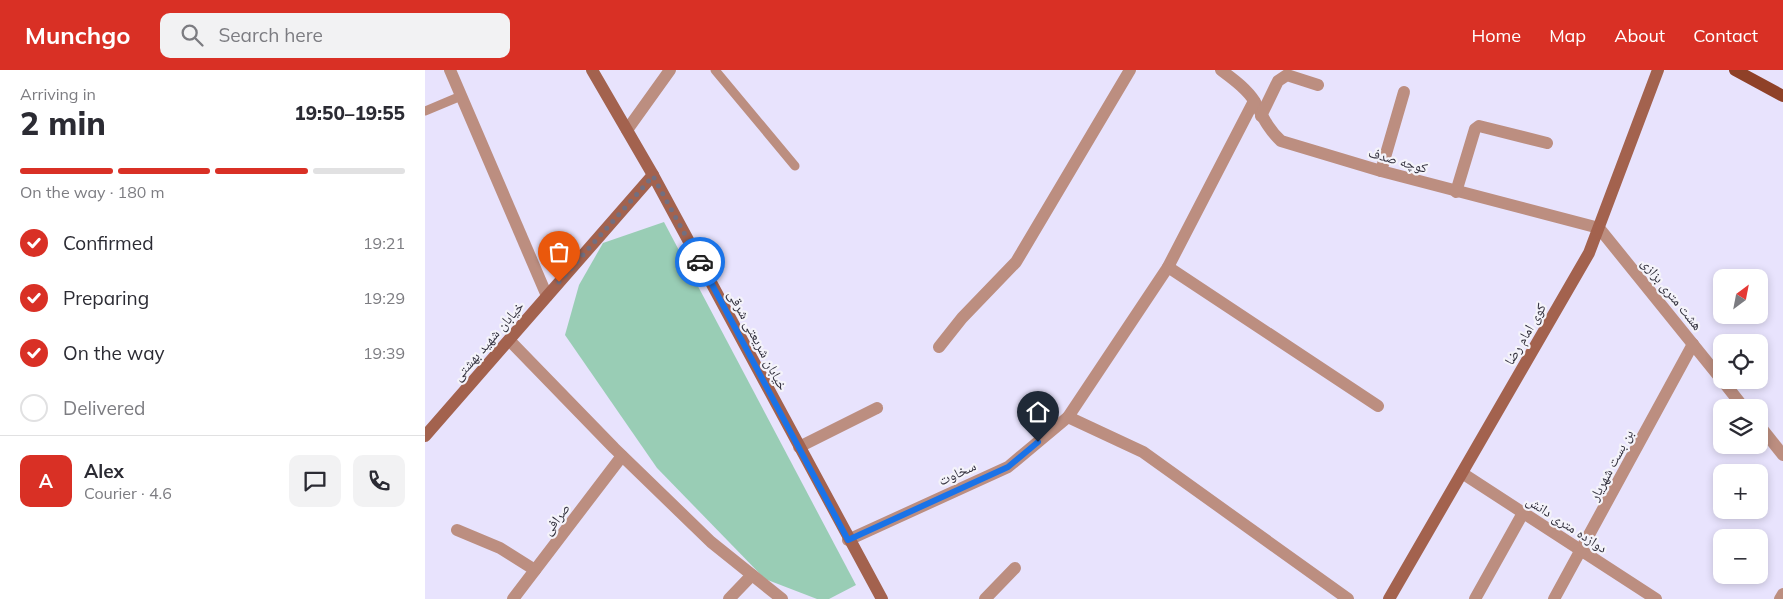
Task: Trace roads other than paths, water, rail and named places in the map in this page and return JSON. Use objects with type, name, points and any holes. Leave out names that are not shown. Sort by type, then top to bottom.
[{"type":"main road","points":[[1735,70],[1783,96]]},
{"type":"street","points":[[450,70],[547,296]]},
{"type":"street","name":"خیابان شریعتی شرقی","points":[[592,70],[653,176],[848,540],[882,599]]},
{"type":"street","points":[[627,130],[670,70]]},
{"type":"street","points":[[939,347],[962,318],[1016,262],[1130,70]]},
{"type":"street","name":"کوچه صدف","points":[[1221,70],[1235,80],[1254,101],[1270,131],[1281,141],[1456,192],[1599,228]]},
{"type":"street","name":"کوی امام رضا","points":[[1389,599],[1589,253],[1657,70]]},
{"type":"street","points":[[1261,116],[1278,81],[1287,75],[1318,85]]},
{"type":"street","points":[[1381,171],[1404,92]]},
{"type":"street","name":"سخاوت","points":[[848,540],[1008,467],[1068,417],[1168,267],[1254,101]]},
{"type":"street","points":[[1456,192],[1475,129],[1479,126],[1547,143]]},
{"type":"street","name":"خیابان شهید بهشتی","points":[[425,436],[653,176]]},
{"type":"street","name":"هشت متری بزازی","points":[[1599,228],[1713,369]]},
{"type":"street","points":[[1168,267],[1378,406]]},
{"type":"street","points":[[509,340],[622,456],[711,542],[782,599]]},
{"type":"street","name":"بن بست شهریار","points":[[1554,599],[1582,551],[1693,344]]},
{"type":"street","name":"هشت متری بزازی","points":[[1729,389],[1737,399]]},
{"type":"street","points":[[799,447],[877,408]]},
{"type":"street","points":[[1068,417],[1143,452],[1348,599]]},
{"type":"street","points":[[1768,436],[1783,455]]},
{"type":"street","name":"صرافی","points":[[513,599],[622,456]]},
{"type":"street","name":"دوازده متری دانش","points":[[1462,473],[1656,599]]},
{"type":"street","points":[[1475,599],[1523,513]]},
{"type":"street","points":[[457,530],[501,548],[535,570]]},
{"type":"street","points":[[985,599],[1015,568]]},
{"type":"street","points":[[729,599],[752,575]]},
{"type":"street","points":[[1780,599],[1783,594]]},
{"type":"lane","points":[[715,70],[795,166]]},
{"type":"lane","points":[[425,111],[461,96]]}]
